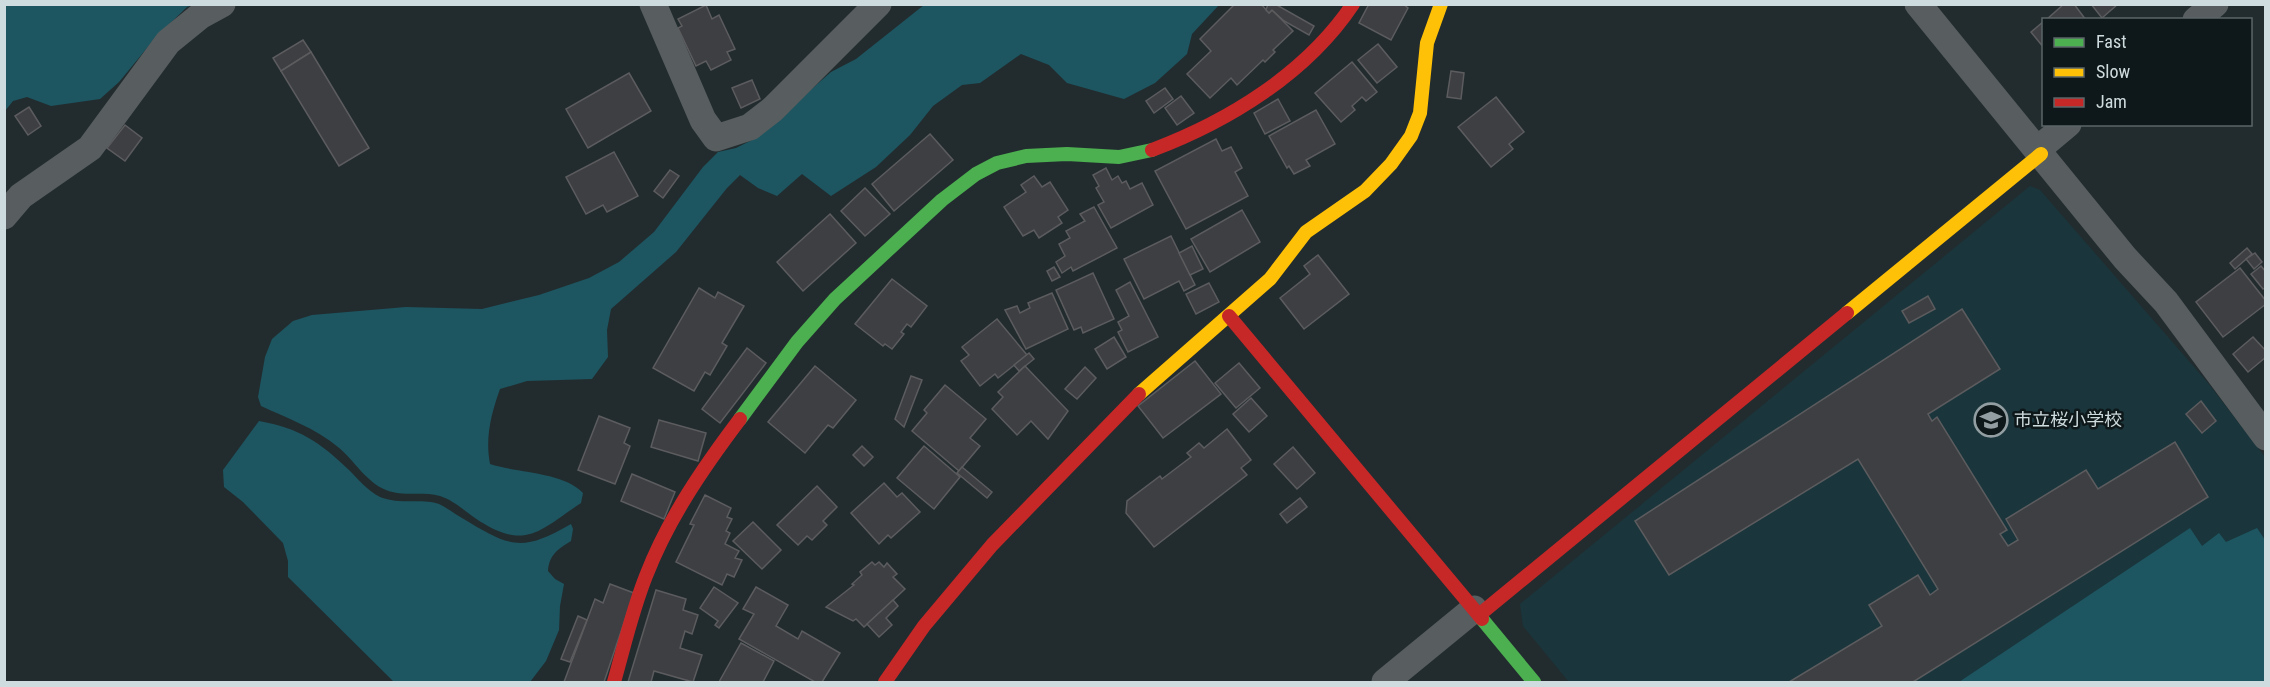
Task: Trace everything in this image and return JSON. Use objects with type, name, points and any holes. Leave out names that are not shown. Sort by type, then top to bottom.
[{"type":"street","points":[[4,216],[21,196],[90,148],[168,42],[200,16],[222,4]]},
{"type":"street","points":[[653,4],[703,120],[716,138],[750,127],[773,109],[878,4]]},
{"type":"street","points":[[614,682],[652,561],[687,495],[725,438],[828,305],[969,177],[990,165],[1025,157],[1065,154],[1125,156],[1161,148],[1210,124],[1256,97],[1304,60],[1343,23],[1353,4]]},
{"type":"street","points":[[885,682],[924,626],[992,545],[1142,391],[1270,279],[1306,232],[1365,191],[1391,164],[1411,136],[1420,113],[1427,43],[1441,4]]},
{"type":"street","points":[[1918,4],[2125,258],[2166,302],[2265,437]]},
{"type":"street","points":[[2198,18],[2215,4]]},
{"type":"street","points":[[1385,682],[1477,612],[2039,152],[2066,126]]},
{"type":"street","points":[[1229,316],[1534,682]]},
{"type":"shaded area","points":[[5,5],[193,5],[187,7],[156,37],[119,82],[100,99],[51,106],[27,97],[13,101],[5,111]]},
{"type":"shaded area","points":[[924,5],[1219,5],[1192,34],[1187,54],[1155,83],[1124,99],[1067,83],[1049,65],[1021,54],[980,83],[962,85],[933,106],[910,135],[876,167],[831,196],[802,174],[777,196],[758,188],[740,175],[676,252],[611,309],[607,330],[608,357],[592,379],[527,381],[500,389],[490,426],[488,445],[490,464],[552,477],[575,486],[583,493],[581,503],[554,522],[531,534],[519,536],[492,528],[440,496],[386,490],[372,482],[344,452],[329,440],[261,406],[258,397],[265,357],[272,339],[293,321],[312,315],[406,307],[482,309],[539,295],[589,278],[619,262],[654,232],[703,167],[718,152],[736,148],[756,138],[831,72],[856,59]]},
{"type":"shaded area","name":"市立桜小学校","points":[[2030,186],[2040,190],[2208,383],[2265,457],[2265,682],[1569,682],[1523,626],[1520,604]]},
{"type":"shaded area","points":[[259,421],[297,432],[318,444],[380,497],[395,501],[439,504],[478,528],[504,540],[516,543],[540,539],[571,524],[573,529],[571,541],[555,553],[548,571],[564,584],[559,630],[546,661],[530,682],[394,682],[288,577],[288,561],[283,543],[243,502],[224,487],[223,470]]},
{"type":"shaded area","points":[[2190,528],[2202,546],[2219,533],[2226,542],[2257,528],[2265,540],[2265,682],[1959,682]]},
{"type":"building","points":[[1235,4],[1261,4],[1269,13],[1272,10],[1293,31],[1273,50],[1275,52],[1265,62],[1263,60],[1237,85],[1231,78],[1210,98],[1187,74],[1211,51],[1200,39]]},
{"type":"building","points":[[1268,4],[1275,4],[1314,26],[1309,35],[1284,21],[1272,10],[1269,13],[1266,10]]},
{"type":"building","points":[[1369,4],[1403,4],[1408,8],[1391,40],[1359,23]]},
{"type":"building","points":[[2064,4],[2074,4],[2084,18],[2048,18]]},
{"type":"building","points":[[2091,4],[2118,4],[2102,18]]},
{"type":"building","points":[[706,5],[712,19],[719,15],[735,49],[727,52],[731,60],[711,70],[706,61],[696,66],[678,28],[682,26],[678,19]]},
{"type":"building","points":[[2042,23],[2042,46],[2031,32]]},
{"type":"building","points":[[303,40],[311,52],[281,71],[273,58]]},
{"type":"building","points":[[1378,44],[1397,67],[1377,83],[1358,60]]},
{"type":"building","points":[[311,52],[369,148],[339,166],[281,71]]},
{"type":"building","points":[[1352,62],[1377,92],[1366,101],[1362,97],[1352,106],[1355,110],[1341,122],[1315,93]]},
{"type":"building","points":[[1451,71],[1464,73],[1461,99],[1447,97]]},
{"type":"building","points":[[629,73],[651,111],[588,148],[566,109]]},
{"type":"building","points":[[752,80],[760,99],[741,108],[732,88]]},
{"type":"building","points":[[1165,88],[1173,99],[1154,113],[1146,101]]},
{"type":"building","points":[[1181,96],[1194,113],[1177,125],[1165,108]]},
{"type":"building","points":[[1496,97],[1524,132],[1509,144],[1513,149],[1491,167],[1458,127]]},
{"type":"building","points":[[1278,99],[1290,121],[1265,134],[1254,113]]},
{"type":"building","points":[[29,107],[41,126],[28,135],[15,116]]},
{"type":"building","points":[[1316,110],[1335,144],[1306,160],[1310,166],[1294,174],[1289,166],[1287,168],[1269,136]]},
{"type":"building","points":[[125,125],[142,138],[125,161],[107,148]]},
{"type":"building","points":[[930,134],[953,160],[894,211],[872,184]]},
{"type":"building","points":[[1216,139],[1222,151],[1231,147],[1242,168],[1235,172],[1248,196],[1186,229],[1155,171]]},
{"type":"building","points":[[614,152],[638,196],[607,212],[603,205],[586,214],[566,177]]},
{"type":"building","points":[[1106,168],[1112,180],[1118,176],[1122,183],[1126,181],[1130,189],[1142,183],[1153,205],[1111,228],[1098,205],[1104,202],[1096,188],[1099,186],[1093,175]]},
{"type":"building","points":[[670,170],[679,176],[663,198],[654,191]]},
{"type":"building","points":[[1034,176],[1042,187],[1050,182],[1068,210],[1058,217],[1062,223],[1039,238],[1034,230],[1023,236],[1004,207],[1026,192],[1021,185]]},
{"type":"building","points":[[865,188],[890,214],[865,236],[841,211]]},
{"type":"building","points":[[1094,207],[1117,248],[1073,271],[1071,267],[1062,273],[1056,262],[1065,256],[1059,244],[1070,238],[1066,231],[1085,221],[1080,214]]},
{"type":"building","points":[[1242,210],[1260,242],[1210,272],[1191,239]]},
{"type":"building","points":[[830,214],[856,243],[803,291],[777,262]]},
{"type":"building","points":[[1171,236],[1195,285],[1184,291],[1179,281],[1144,299],[1124,259]]},
{"type":"building","points":[[1192,246],[1203,269],[1190,275],[1179,253]]},
{"type":"building","points":[[2247,248],[2252,254],[2235,269],[2230,263]]},
{"type":"building","points":[[2255,253],[2262,262],[2254,269],[2246,259]]},
{"type":"building","points":[[1318,255],[1349,294],[1304,329],[1280,298],[1310,274],[1304,266]]},
{"type":"building","points":[[2261,266],[2266,272],[2266,287],[2263,289],[2251,274]]},
{"type":"building","points":[[1054,267],[1060,277],[1052,281],[1047,271]]},
{"type":"building","points":[[2240,268],[2266,304],[2223,337],[2196,302]]},
{"type":"building","points":[[1093,273],[1114,319],[1083,333],[1081,327],[1074,330],[1056,290]]},
{"type":"building","points":[[892,279],[927,306],[911,327],[907,324],[901,332],[904,334],[892,349],[885,344],[883,346],[855,324]]},
{"type":"building","points":[[1130,282],[1158,337],[1128,352],[1118,332],[1122,330],[1118,322],[1129,316],[1116,290]]},
{"type":"building","points":[[1209,283],[1219,302],[1196,314],[1186,294]]},
{"type":"building","points":[[699,288],[715,298],[718,292],[744,306],[722,343],[727,346],[710,375],[705,372],[694,391],[653,368]]},
{"type":"building","points":[[1052,293],[1068,329],[1026,349],[1005,310],[1017,306],[1020,313],[1030,308],[1028,303]]},
{"type":"building","points":[[1928,296],[1935,309],[1909,323],[1902,311]]},
{"type":"building","points":[[1962,309],[2000,369],[1928,414],[1932,421],[1937,417],[2007,530],[2000,534],[2008,546],[2018,540],[2006,519],[2086,470],[2098,489],[2175,442],[2208,497],[1913,682],[1789,682],[1882,626],[1869,605],[1918,575],[1930,595],[1938,589],[1858,459],[1669,575],[1635,521]]},
{"type":"building","points":[[997,319],[1027,355],[998,378],[995,374],[980,386],[961,361],[969,355],[962,347]]},
{"type":"building","points":[[1114,337],[1126,357],[1107,369],[1095,349]]},
{"type":"building","points":[[2253,337],[2266,351],[2266,357],[2248,372],[2233,354]]},
{"type":"building","points":[[747,348],[766,363],[720,423],[702,409]]},
{"type":"building","points":[[1029,353],[1034,359],[1019,371],[1014,365]]},
{"type":"building","points":[[1195,361],[1221,394],[1163,438],[1138,406]]},
{"type":"building","points":[[1239,363],[1260,388],[1236,408],[1215,383]]},
{"type":"building","points":[[815,366],[856,400],[833,428],[828,425],[805,453],[768,422]]},
{"type":"building","points":[[1025,366],[1068,411],[1048,439],[1031,421],[1017,435],[992,409],[1003,397],[998,392]]},
{"type":"building","points":[[1085,367],[1096,378],[1077,399],[1065,389]]},
{"type":"building","points":[[911,376],[922,380],[904,427],[895,419]]},
{"type":"building","points":[[945,385],[986,419],[970,438],[980,446],[959,471],[912,431],[927,413],[924,410]]},
{"type":"building","points":[[1251,398],[1267,416],[1249,432],[1233,414]]},
{"type":"building","points":[[2201,401],[2216,421],[2202,433],[2186,414]]},
{"type":"building","points":[[599,416],[630,428],[624,443],[630,446],[615,484],[578,470]]},
{"type":"building","points":[[659,420],[706,433],[698,461],[651,447]]},
{"type":"building","points":[[1227,429],[1251,460],[1241,468],[1247,475],[1154,547],[1126,513],[1127,501],[1160,476],[1162,479],[1191,457],[1187,453],[1199,443],[1204,448]]},
{"type":"building","points":[[862,446],[873,457],[864,466],[853,455]]},
{"type":"building","points":[[924,446],[960,477],[934,509],[897,478]]},
{"type":"building","points":[[1293,447],[1315,473],[1297,489],[1274,464]]},
{"type":"building","points":[[962,467],[992,492],[987,498],[957,473]]},
{"type":"building","points":[[632,474],[675,492],[664,519],[621,501]]},
{"type":"building","points":[[884,483],[897,497],[902,493],[920,512],[891,538],[888,535],[879,544],[851,513]]},
{"type":"building","points":[[817,486],[837,507],[823,521],[827,525],[812,540],[807,536],[798,545],[777,525]]},
{"type":"building","points":[[705,495],[731,508],[727,517],[732,519],[726,531],[730,533],[725,544],[739,551],[735,558],[742,560],[734,577],[727,574],[722,585],[676,562],[694,525],[690,524]]},
{"type":"building","points":[[1300,498],[1307,507],[1287,523],[1280,514]]},
{"type":"building","points":[[753,522],[781,550],[762,569],[733,541]]},
{"type":"building","points":[[872,562],[875,565],[879,562],[884,567],[887,563],[897,574],[893,577],[905,589],[864,627],[856,619],[853,621],[826,607],[854,585],[852,584],[862,575],[860,572]]},
{"type":"building","points":[[610,584],[634,593],[604,682],[564,682],[595,599],[603,603]]},
{"type":"building","points":[[714,587],[738,603],[719,628],[715,625],[718,621],[700,608]]},
{"type":"building","points":[[756,587],[788,605],[776,626],[798,639],[802,631],[840,653],[822,682],[815,682],[739,639],[754,614],[743,609]]},
{"type":"building","points":[[656,590],[686,599],[683,610],[698,615],[692,634],[685,631],[680,648],[702,655],[693,682],[654,671],[651,682],[628,682]]},
{"type":"building","points":[[893,600],[898,606],[886,618],[892,625],[879,637],[867,624]]},
{"type":"building","points":[[578,616],[587,620],[570,662],[561,659]]},
{"type":"building","points":[[741,643],[774,661],[763,682],[719,682]]},
{"type":"traffic: fast","points":[[740,419],[797,342],[835,299],[942,200],[976,174],[997,163],[1026,156],[1067,154],[1119,157],[1152,150]]},
{"type":"traffic: fast","points":[[1482,619],[1534,682]]},
{"type":"traffic: slow","points":[[1139,394],[1270,279],[1306,232],[1365,191],[1391,164],[1411,136],[1420,113],[1427,43],[1441,4]]},
{"type":"traffic: slow","points":[[1847,313],[2041,154]]},
{"type":"traffic: jam","points":[[1152,150],[1209,125],[1264,92],[1313,52],[1353,4]]},
{"type":"traffic: jam","points":[[1479,615],[1847,313]]},
{"type":"traffic: jam","points":[[1229,316],[1482,619]]},
{"type":"traffic: jam","points":[[885,682],[924,626],[992,545],[1139,394]]},
{"type":"traffic: jam","points":[[614,682],[636,602],[665,534],[687,494],[740,419]]},
{"type":"place","name":"市立桜小学校","points":[[1991,420]]}]
